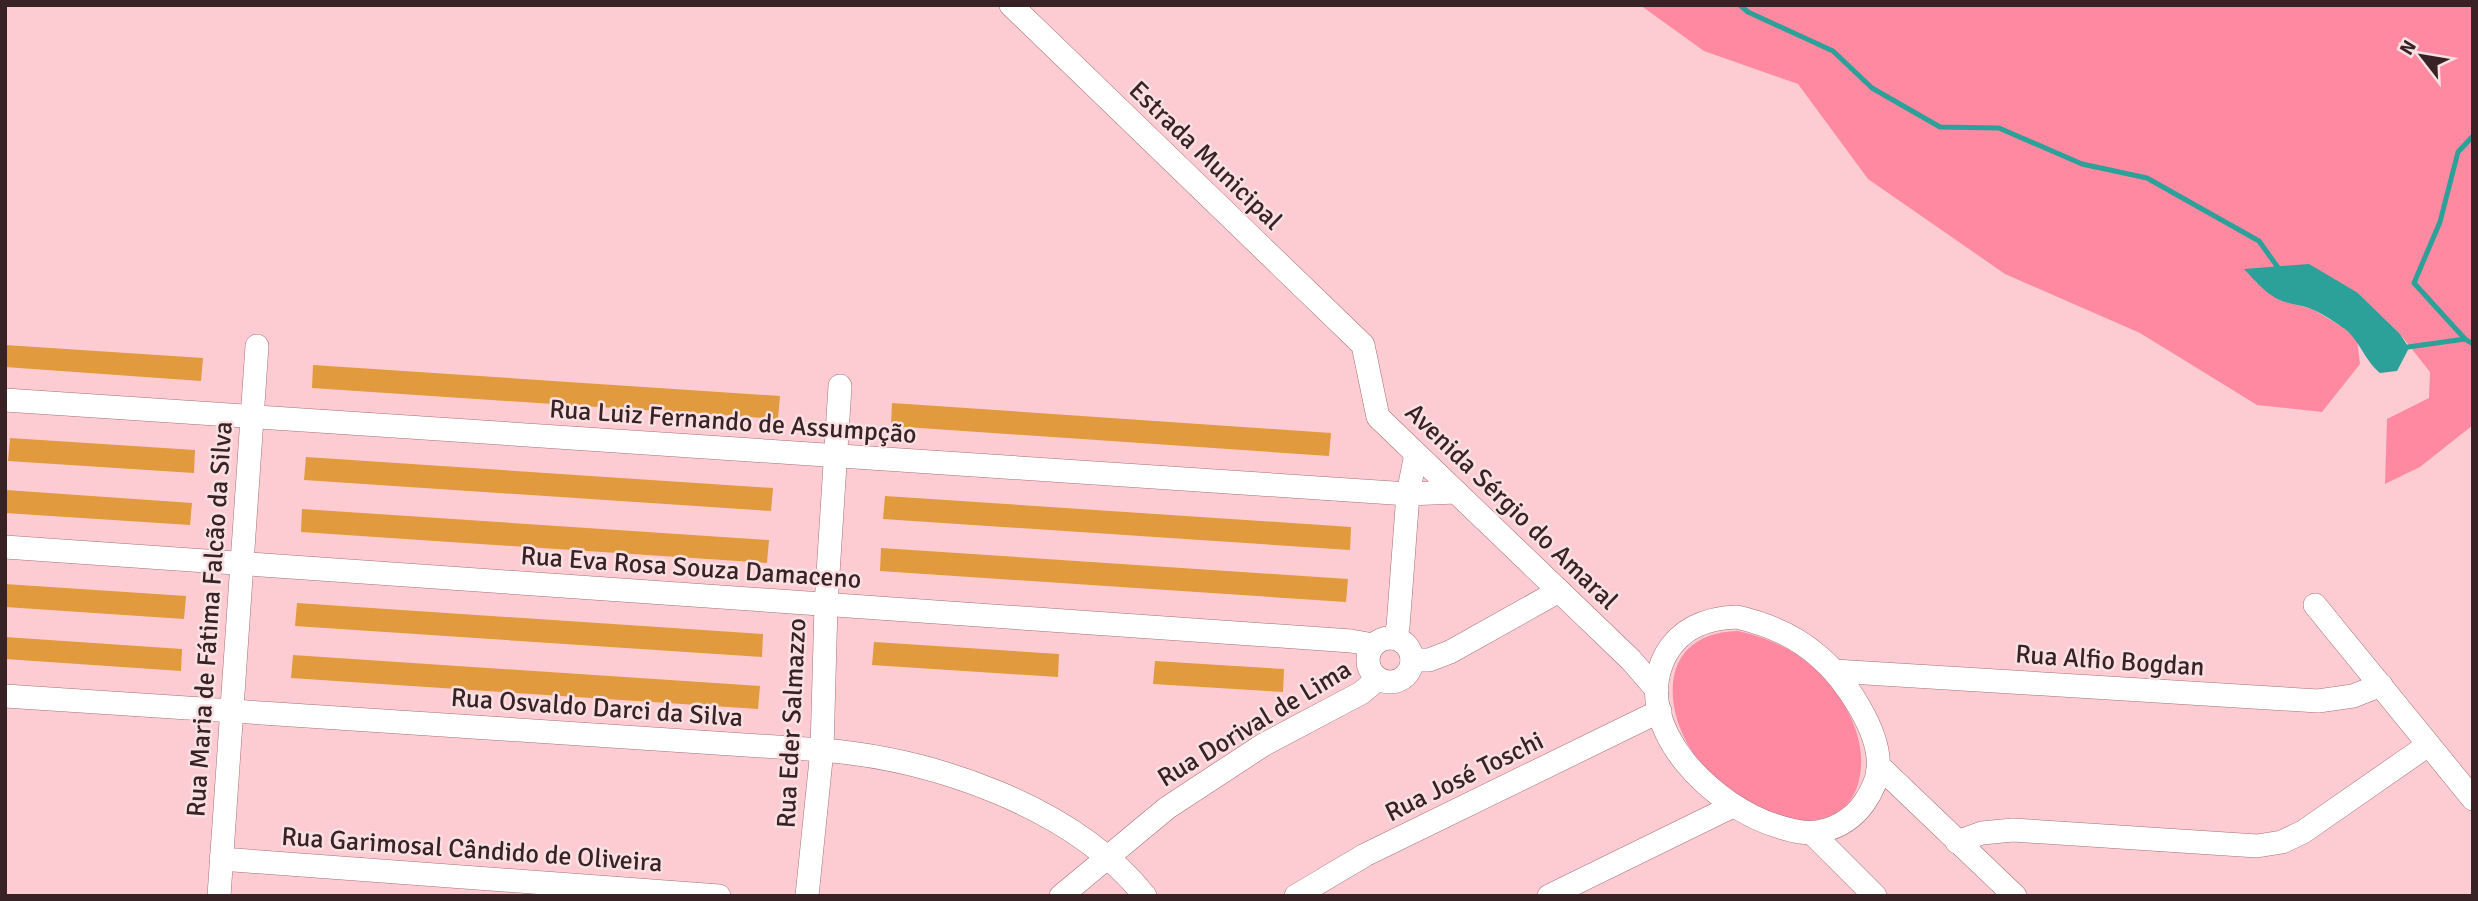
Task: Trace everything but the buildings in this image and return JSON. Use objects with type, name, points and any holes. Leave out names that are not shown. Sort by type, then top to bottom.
[{"type":"street","name":"Estrada Municipal","points":[[1011,5],[1363,345]]},
{"type":"street","name":"Avenida Sérgio do Amaral","points":[[1363,345],[1378,417],[1631,660],[1658,700]]},
{"type":"street","name":"Rua Maria de Fátima Falcão da Silva","points":[[219,896],[257,346]]},
{"type":"street","name":"Rua Eder Salmazzo","points":[[807,896],[822,750],[826,605],[840,386]]},
{"type":"street","name":"Rua Luiz Fernando de Assumpção","points":[[5,400],[1408,494],[1456,492]]},
{"type":"street","points":[[1384,642],[1407,646],[1412,660],[1411,668],[1401,680],[1386,682],[1378,679],[1369,668],[1369,652],[1384,642],[1398,627],[1408,494],[1416,454]]},
{"type":"street","name":"Rua Eva Rosa Souza Damaceno","points":[[5,547],[1384,642]]},
{"type":"street","points":[[1412,660],[1429,660],[1450,652],[1559,591]]},
{"type":"street","points":[[2315,605],[2473,799]]},
{"type":"street","points":[[1737,617],[1780,631],[1800,642],[1834,671],[1859,705],[1875,745],[1879,766],[1870,794],[1854,814],[1835,827],[1812,833],[1771,824],[1733,806],[1700,780],[1665,729],[1658,700],[1660,668],[1670,648],[1691,628],[1715,618],[1737,617]]},
{"type":"street","name":"Rua Alfio Bogdan","points":[[1834,671],[2318,701],[2353,696],[2381,685]]},
{"type":"street","name":"Rua Dorival de Lima","points":[[1061,896],[1167,808],[1264,745],[1361,693],[1378,679]]},
{"type":"street","name":"Rua Osvaldo Darci da Silva","points":[[5,696],[868,755],[907,762],[972,782],[1040,814],[1107,858],[1132,879],[1145,896]]},
{"type":"street","name":"Rua José Toschi","points":[[1296,896],[1365,855],[1658,700]]},
{"type":"street","points":[[1957,842],[1983,833],[2013,830],[2271,845],[2303,832],[2428,745]]},
{"type":"street","points":[[1879,766],[2015,896]]},
{"type":"street","points":[[1549,896],[1733,806]]},
{"type":"street","points":[[1812,833],[1875,896]]},
{"type":"street","name":"Rua Garimosal Cândido de Oliveira","points":[[220,859],[719,896]]},
{"type":"shaded area","points":[[1640,5],[2473,5],[2473,425],[2420,467],[2385,484],[2387,419],[2429,398],[2430,372],[2400,334],[2358,293],[2245,269],[2257,283],[2280,300],[2312,309],[2344,328],[2357,340],[2360,364],[2322,412],[2257,405],[2140,333],[2005,274],[1868,179],[1798,84],[1704,51]]},
{"type":"shaded area","points":[[1738,631],[1778,644],[1805,660],[1825,679],[1846,707],[1859,740],[1860,773],[1853,796],[1834,814],[1822,819],[1800,821],[1759,809],[1723,786],[1690,748],[1680,727],[1674,704],[1673,682],[1679,663],[1691,646],[1710,635]]},
{"type":"water","points":[[2309,264],[2358,293],[2400,334],[2409,348],[2397,371],[2380,373],[2369,362],[2353,337],[2342,327],[2313,310],[2277,298],[2244,269]]},
{"type":"waterway","points":[[1740,5],[1748,12],[1833,51],[1872,88],[1940,127],[1999,128],[2082,164],[2147,178],[2259,241],[2279,269]]},
{"type":"waterway","points":[[2465,339],[2414,283],[2440,222],[2458,152],[2473,136]]},
{"type":"waterway","points":[[2401,348],[2465,339],[2473,344]]}]
